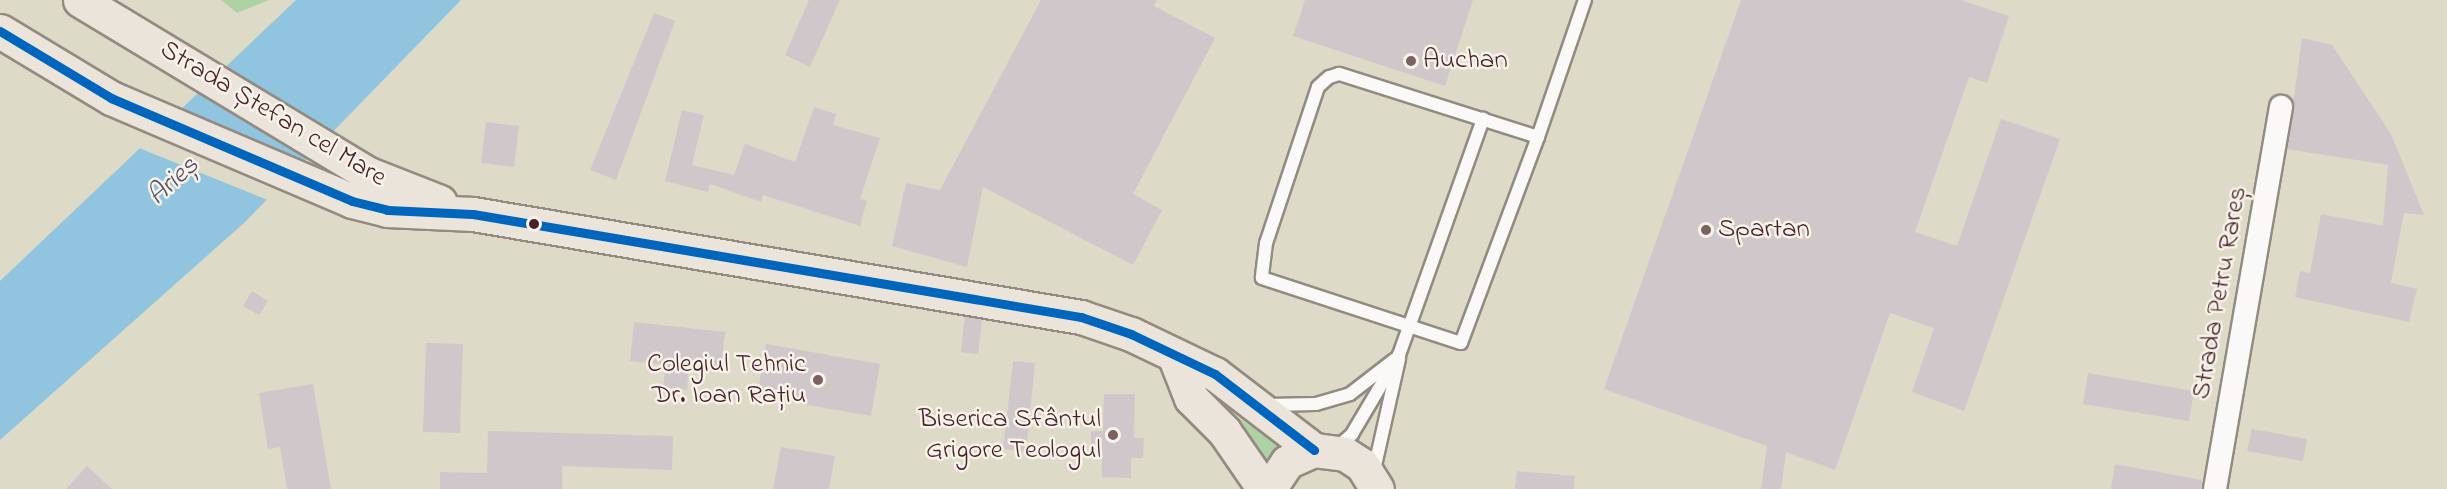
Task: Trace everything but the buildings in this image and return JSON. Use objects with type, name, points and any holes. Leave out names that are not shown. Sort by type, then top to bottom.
[{"type":"main road","name":"Strada Ștefan cel Mare","points":[[98,5],[179,58],[360,188]]},
{"type":"main road","name":"Strada Ștefan cel Mare","points":[[0,31],[111,98],[360,188],[473,214],[1022,304],[1131,334],[1176,360],[1197,364],[1324,450],[1362,465],[1375,486]]},
{"type":"main road","points":[[1176,360],[1191,398],[1224,431],[1264,489]]},
{"type":"main road","points":[[1269,489],[1287,462],[1324,450]]},
{"type":"street","name":"Strada Petru Rareș","points":[[2215,489],[2281,107]]},
{"type":"lane","points":[[1538,137],[1340,74],[1318,87],[1266,243],[1262,278],[1461,343],[1538,137],[1585,0]]},
{"type":"lane","points":[[1375,486],[1399,355],[1483,119]]},
{"type":"lane","points":[[1255,403],[1316,404],[1350,394],[1399,355]]},
{"type":"lane","points":[[1324,450],[1352,434],[1399,355]]},
{"type":"green space","points":[[221,0],[269,0],[237,13]]},
{"type":"green space","points":[[1226,410],[1291,452],[1266,470]]},
{"type":"water","name":"Arieș","points":[[296,0],[461,0],[245,222],[0,440],[0,281]]},
{"type":"pier","points":[[170,117],[298,172],[270,201],[139,148]]},
{"type":"transit line","points":[[0,31],[111,98],[352,201],[387,210],[473,214],[1081,317],[1131,334],[1215,374],[1314,450]]},
{"type":"place","name":"Auchan","points":[[1411,61]]},
{"type":"place","name":"Spartan","points":[[1706,230]]},
{"type":"place","name":"Colegiul Tehnic Dr. Ioan Rațiu","points":[[818,380]]},
{"type":"place","name":"Biserica Sfântul Grigore Teologul","points":[[1113,435]]}]
